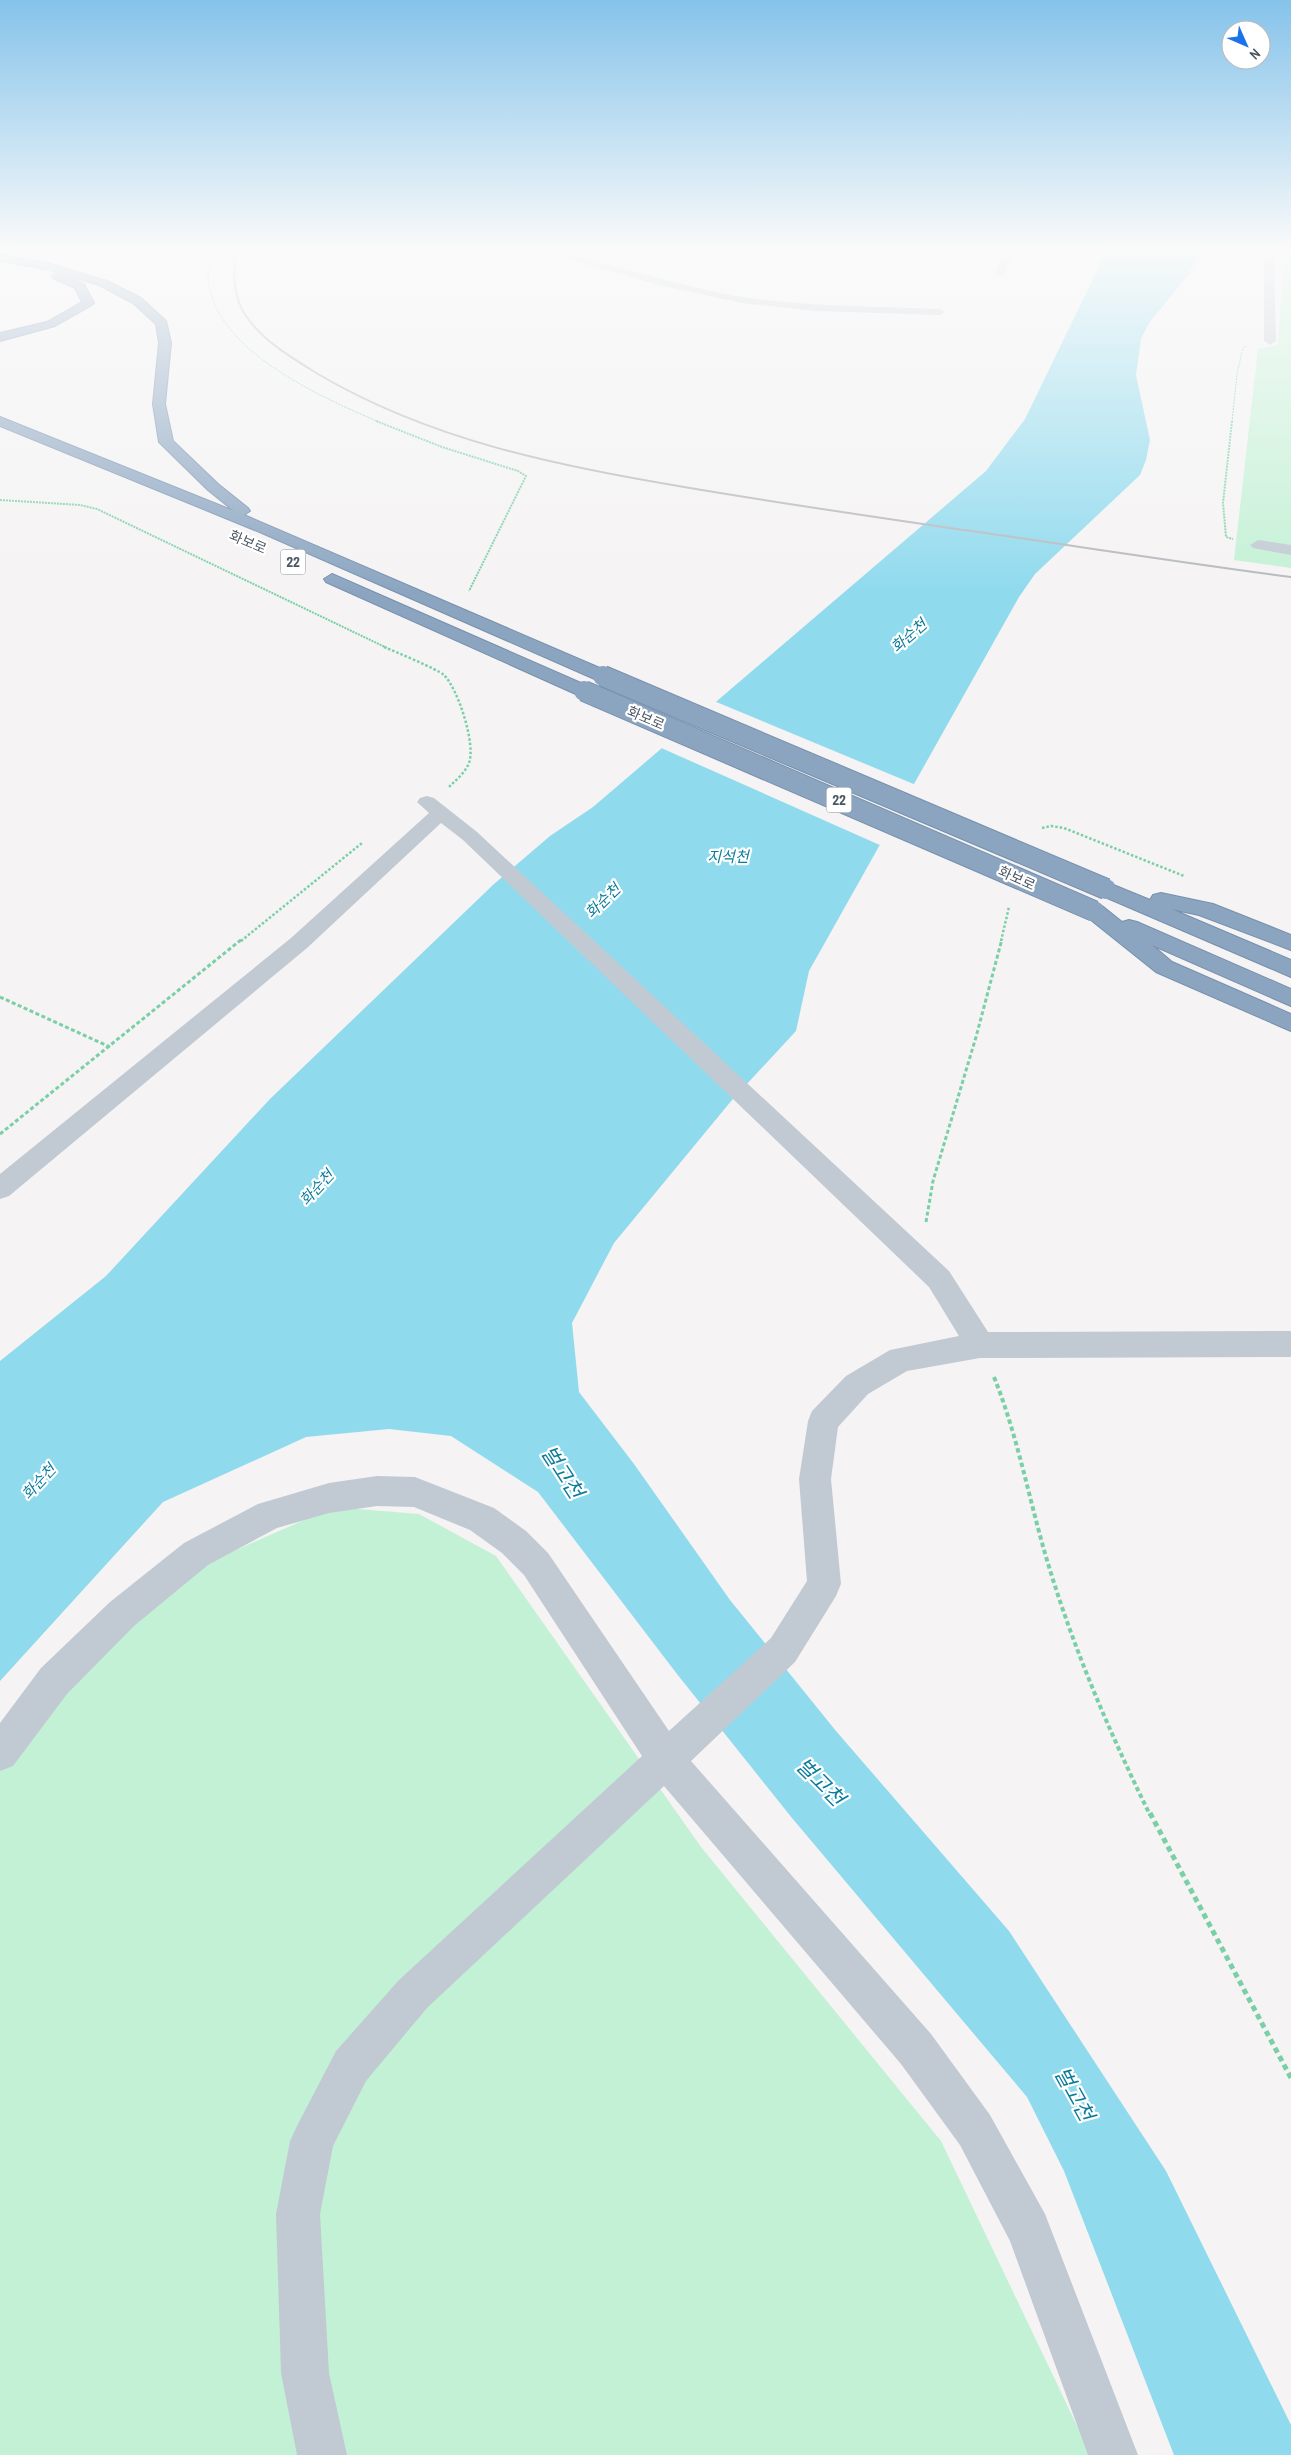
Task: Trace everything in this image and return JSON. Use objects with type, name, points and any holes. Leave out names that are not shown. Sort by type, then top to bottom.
[{"type":"highway","name":"22","points":[[162,363],[159,404],[166,442],[213,487],[267,530]]},
{"type":"highway","name":"화보로","points":[[0,421],[267,530],[602,676],[1291,969]]},
{"type":"highway","points":[[0,437],[73,468]]},
{"type":"highway","name":"화보로","points":[[320,574],[584,691],[1291,998]]},
{"type":"highway","points":[[1106,889],[1205,909],[1291,944]]},
{"type":"highway","points":[[1094,912],[1164,967],[1291,1023]]},
{"type":"street","points":[[1258,546],[1291,550]]},
{"type":"street","points":[[0,1189],[299,942],[434,807],[470,836],[893,1238],[939,1279],[980,1345]]},
{"type":"street","points":[[322,2455],[305,2374],[298,2214],[312,2141],[351,2066],[413,1994],[783,1650],[824,1584],[815,1479],[823,1421],[857,1385],[902,1359],[980,1345],[1291,1344]]},
{"type":"street","points":[[0,1753],[54,1681],[122,1614],[196,1554],[270,1515],[329,1498],[377,1491],[415,1492],[482,1519],[514,1542],[536,1564],[676,1751],[916,2049],[975,2130],[1029,2230],[1113,2455]]},
{"type":"path","points":[[268,363],[288,378],[339,404],[415,437],[518,471],[526,476],[467,595]]},
{"type":"path","points":[[1240,363],[1223,503],[1226,537],[1258,546]]},
{"type":"path","points":[[0,500],[80,505],[97,509],[444,675],[459,702],[470,742],[469,762],[434,807]]},
{"type":"path","points":[[1036,832],[1052,826],[1064,828],[1185,876]]},
{"type":"path","points":[[0,1134],[365,842]]},
{"type":"path","points":[[923,1264],[926,1209],[934,1173],[996,966],[1009,904]]},
{"type":"path","points":[[0,997],[110,1047]]},
{"type":"path","points":[[980,1345],[1005,1404],[1049,1571],[1082,1664],[1108,1726],[1165,1842],[1291,2078]]},
{"type":"green space","points":[[1256,363],[1291,363],[1291,568],[1234,560]]},
{"type":"green space","points":[[334,1507],[419,1514],[496,1556],[701,1847],[941,2141],[1091,2455],[0,2455],[0,1731],[213,1560]]},
{"type":"water","points":[[1052,363],[1138,363],[1136,375],[1150,440],[1146,460],[1140,475],[1035,574],[1019,597],[809,971],[796,1031],[732,1100],[614,1243],[572,1323],[579,1392],[634,1464],[730,1600],[836,1731],[1009,1931],[1166,2171],[1291,2425],[1291,2455],[1174,2455],[1064,2171],[1027,2097],[792,1818],[677,1674],[538,1492],[451,1436],[389,1429],[306,1437],[163,1502],[0,1681],[0,1361],[106,1276],[270,1099],[494,884],[550,836],[593,807],[986,471],[1025,419]]},
{"type":"pier","points":[[714,701],[916,785],[882,846],[659,747]]},
{"type":"railway","points":[[300,363],[361,397],[405,417],[495,447],[589,470],[783,503],[1291,577]]},
{"type":"water label","name":"화순천","points":[[909,636]]},
{"type":"water label","name":"지석천","points":[[728,857]]},
{"type":"water label","name":"화순천","points":[[603,901]]},
{"type":"water label","name":"화순천","points":[[317,1188]]},
{"type":"water label","name":"벌고천","points":[[562,1472]]},
{"type":"water label","name":"화순천","points":[[39,1482]]},
{"type":"water label","name":"벌고천","points":[[820,1782]]},
{"type":"water label","name":"벌고천","points":[[1074,2094]]}]
